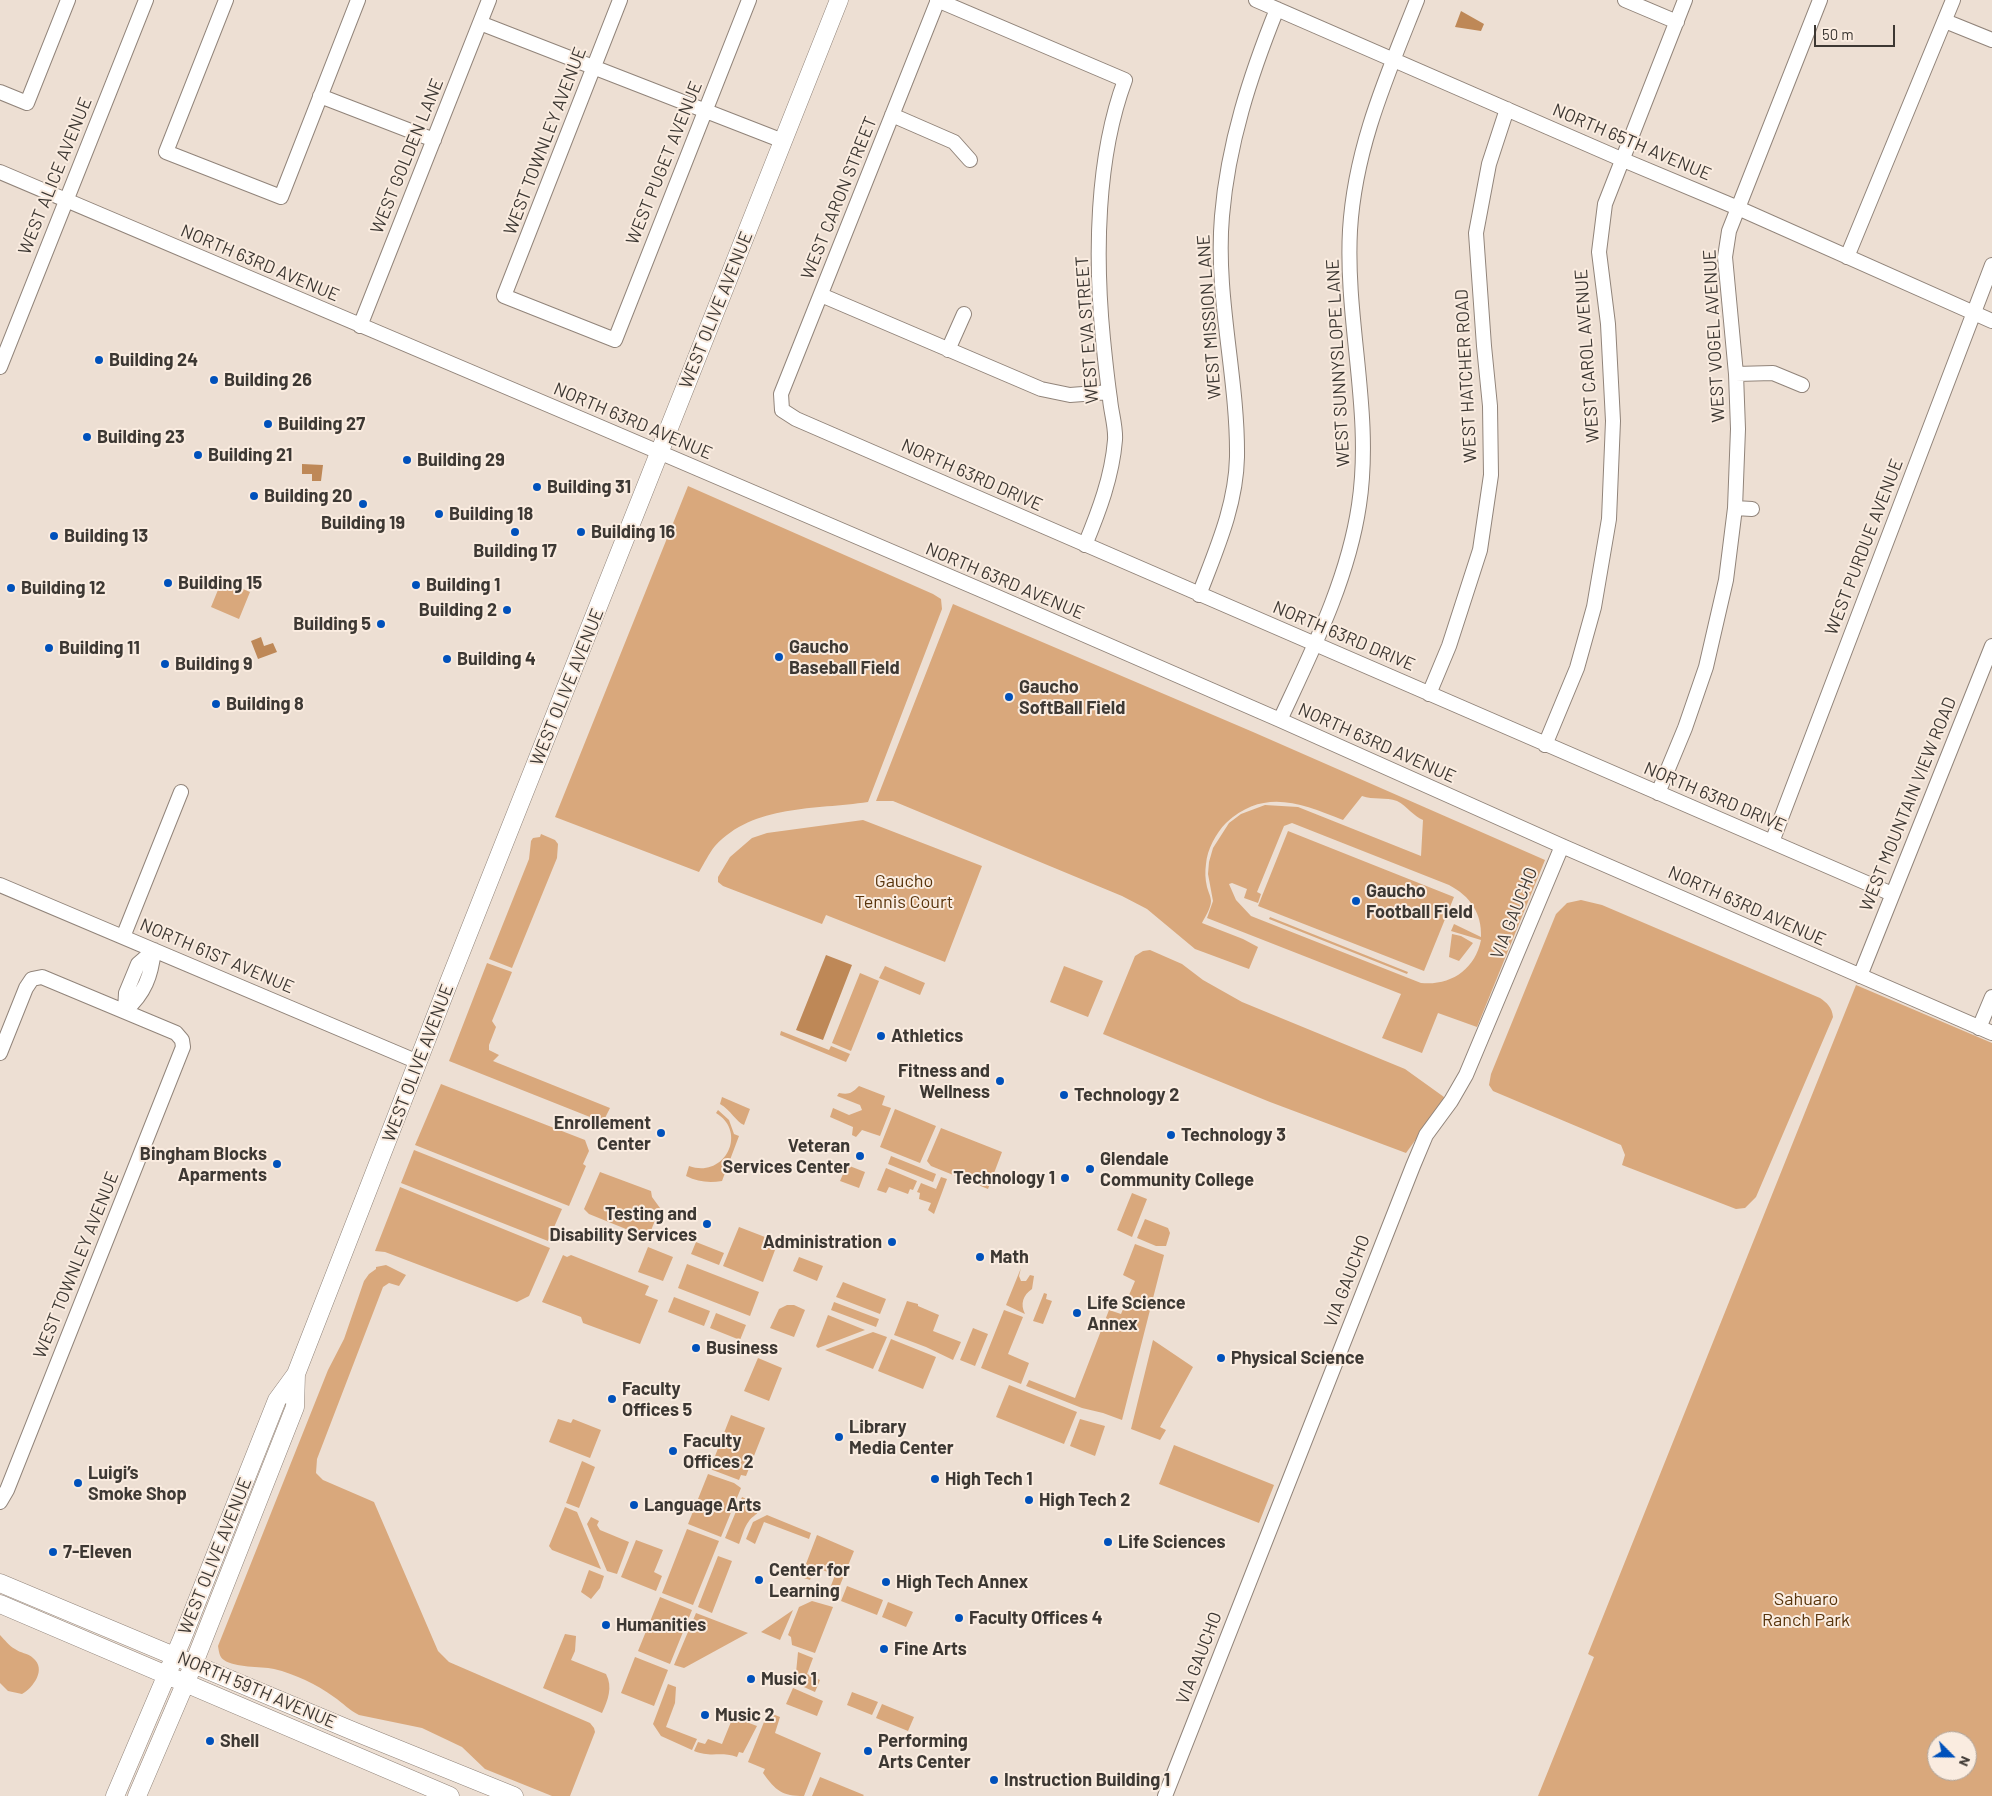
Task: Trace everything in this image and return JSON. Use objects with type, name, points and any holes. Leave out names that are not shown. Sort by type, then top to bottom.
[{"type":"main road","name":"WEST OLIVE AVENUE","points":[[115,1796],[175,1655],[277,1400],[296,1374],[839,0]]},
{"type":"main road","name":"WEST OLIVE AVENUE","points":[[137,1796],[194,1663],[295,1407],[296,1374]]},
{"type":"main road","name":"NORTH 59TH AVENUE","points":[[0,1582],[514,1796]]},
{"type":"main road","name":"NORTH 59TH AVENUE","points":[[0,1604],[450,1796]]},
{"type":"main road","points":[[391,1771],[394,1765],[399,1762],[457,1786],[482,1784]]},
{"type":"street","points":[[0,92],[27,103],[68,0]]},
{"type":"street","name":"WEST ALICE AVENUE","points":[[0,367],[146,0]]},
{"type":"street","points":[[226,0],[166,152],[281,197],[358,0]]},
{"type":"street","name":"WEST GOLDEN LANE","points":[[360,326],[489,0]]},
{"type":"street","name":"WEST TOWNLEY AVENUE","points":[[615,340],[504,296],[620,0]]},
{"type":"street","name":"WEST PUGET AVENUE","points":[[615,340],[749,0]]},
{"type":"street","name":"WEST EVA STREET","points":[[937,0],[1125,80],[1115,105],[1110,127],[1101,209],[1099,278],[1115,438],[1112,469],[1101,505],[1085,545]]},
{"type":"street","name":"WEST CARON STREET","points":[[782,410],[782,394],[937,0]]},
{"type":"street","name":"NORTH 65TH AVENUE","points":[[1256,0],[1738,208],[1992,321]]},
{"type":"street","name":"WEST SUNNYSLOPE LANE","points":[[1280,720],[1315,644],[1342,575],[1354,534],[1363,468],[1364,428],[1352,312],[1350,231],[1354,190],[1367,130],[1417,0]]},
{"type":"street","points":[[1625,0],[1677,22]]},
{"type":"street","name":"WEST CAROL AVENUE","points":[[1545,745],[1577,668],[1590,624],[1609,519],[1613,421],[1608,324],[1599,252],[1605,204],[1621,159],[1686,0]]},
{"type":"street","name":"WEST VOGEL AVENUE","points":[[1658,793],[1685,728],[1706,667],[1726,580],[1735,508],[1738,429],[1736,374],[1725,257],[1729,231],[1820,0]]},
{"type":"street","points":[[1847,257],[1954,0]]},
{"type":"street","name":"WEST MISSION LANE","points":[[1199,594],[1221,539],[1228,514],[1237,459],[1222,278],[1222,217],[1233,140],[1242,104],[1277,9]]},
{"type":"street","points":[[1945,21],[1992,40]]},
{"type":"street","points":[[480,23],[783,142]]},
{"type":"street","points":[[320,96],[434,140]]},
{"type":"street","name":"WEST HATCHER ROAD","points":[[1428,694],[1449,646],[1480,550],[1491,475],[1490,406],[1476,233],[1489,164],[1506,109]]},
{"type":"street","points":[[892,115],[954,142],[970,160]]},
{"type":"street","name":"NORTH 63RD AVENUE","points":[[0,172],[660,452],[1280,720],[1562,846],[1986,1031]]},
{"type":"street","name":"WEST PURDUE AVENUE","points":[[1772,842],[1992,265]]},
{"type":"street","points":[[821,295],[1041,389],[1070,395],[1109,392]]},
{"type":"street","points":[[948,350],[964,314]]},
{"type":"street","points":[[1736,374],[1772,373],[1802,385]]},
{"type":"street","name":"NORTH 63RD DRIVE","points":[[782,410],[796,419],[1892,894]]},
{"type":"street","points":[[1735,508],[1752,509]]},
{"type":"street","name":"WEST MOUNTAIN VIEW ROAD","points":[[1860,976],[1992,646]]},
{"type":"street","points":[[123,937],[181,792]]},
{"type":"street","name":"VIA GAUCHO","points":[[1165,1796],[1413,1166],[1426,1135],[1451,1101],[1466,1075],[1562,846]]},
{"type":"street","name":"NORTH 61ST AVENUE","points":[[0,885],[418,1062]]},
{"type":"street","points":[[0,1053],[26,988],[32,979],[42,977],[125,1011],[139,999],[152,968],[154,950]]},
{"type":"street","points":[[1986,1031],[1992,997]]},
{"type":"street","name":"WEST TOWNLEY AVENUE","points":[[0,1502],[7,1490],[183,1047],[182,1040],[176,1034],[125,1011]]},
{"type":"green space","points":[[688,486],[933,594],[941,599],[942,609],[868,802],[786,811],[748,823],[731,832],[715,846],[699,872],[555,817]]},
{"type":"green space","points":[[222,580],[250,592],[239,619],[211,607]]},
{"type":"green space","points":[[953,604],[1253,732],[1545,860],[1477,1027],[1438,1013],[1422,1053],[1382,1038],[1401,994],[1207,918],[1213,901],[1208,874],[1213,848],[1229,823],[1241,814],[1265,805],[1298,807],[1421,856],[1423,820],[1397,801],[1362,796],[1343,820],[1297,804],[1268,802],[1254,805],[1240,812],[1222,827],[1208,853],[1205,869],[1211,904],[1202,923],[1258,947],[1249,969],[1195,949],[1147,909],[1122,896],[893,801],[876,801]],"holes":[[[1292,823],[1449,885],[1463,894],[1473,906],[1479,920],[1481,937],[1454,924],[1451,931],[1481,940],[1478,951],[1467,968],[1460,974],[1442,982],[1421,983],[1251,916],[1236,900],[1229,884],[1232,883],[1247,889],[1244,898],[1258,903],[1261,894],[1257,892],[1284,826]]]},
{"type":"green space","name":"Gaucho Tennis Court","points":[[863,820],[982,866],[945,962],[826,915],[822,924],[723,886],[718,882],[718,877],[730,857],[752,838],[767,833]]},
{"type":"green space","name":"Gaucho Football Field","points":[[1288,831],[1454,897],[1424,971],[1258,906]]},
{"type":"green space","points":[[541,834],[555,840],[558,844],[557,858],[512,968],[489,959],[529,859],[531,841],[533,838],[540,837]]},
{"type":"green space","points":[[1581,900],[1602,905],[1820,998],[1830,1008],[1833,1017],[1756,1197],[1745,1208],[1736,1209],[1622,1165],[1625,1155],[1621,1145],[1493,1091],[1489,1085],[1491,1074],[1556,914],[1567,903]]},
{"type":"green space","points":[[1270,917],[1408,972],[1407,974],[1269,919]]},
{"type":"green space","points":[[1452,934],[1461,936],[1473,943],[1459,961],[1449,957]]},
{"type":"green space","points":[[1150,950],[1182,964],[1203,980],[1242,1002],[1405,1069],[1444,1097],[1443,1102],[1406,1153],[1270,1102],[1103,1034],[1135,956],[1143,951]]},
{"type":"green space","points":[[487,963],[512,972],[492,1021],[496,1027],[489,1050],[499,1055],[493,1061],[610,1108],[605,1118],[595,1119],[449,1061]]},
{"type":"green space","points":[[885,966],[925,983],[920,995],[879,978]]},
{"type":"green space","points":[[1064,966],[1103,981],[1088,1017],[1050,1002]]},
{"type":"green space","points":[[860,973],[879,981],[851,1051],[832,1043]]},
{"type":"green space","name":"Sahuaro Ranch Park","points":[[1856,985],[1992,1043],[1992,1796],[1538,1796],[1594,1657],[1588,1654]]},
{"type":"green space","points":[[781,1031],[829,1050],[831,1046],[850,1054],[846,1062],[780,1035]]},
{"type":"green space","points":[[441,1084],[585,1140],[589,1151],[583,1164],[586,1166],[569,1206],[415,1145]]},
{"type":"green space","points":[[859,1086],[885,1096],[882,1105],[891,1108],[880,1136],[862,1130],[856,1137],[852,1135],[853,1127],[830,1117],[833,1108],[849,1115],[862,1110],[860,1105],[837,1096],[839,1093],[850,1093]]},
{"type":"green space","points":[[722,1097],[750,1109],[744,1125],[720,1104]]},
{"type":"green space","points":[[895,1109],[936,1126],[920,1163],[880,1147]]},
{"type":"green space","points":[[718,1110],[729,1120],[734,1134],[739,1136],[722,1181],[704,1182],[695,1180],[686,1176],[689,1166],[702,1168],[713,1166],[722,1160],[728,1152],[731,1142],[730,1131],[726,1121],[716,1113]]},
{"type":"green space","points":[[941,1128],[1002,1152],[988,1189],[931,1166],[927,1161]]},
{"type":"green space","points":[[414,1150],[562,1209],[548,1241],[401,1183]]},
{"type":"green space","points":[[891,1156],[936,1174],[933,1182],[888,1164]]},
{"type":"green space","points":[[847,1165],[865,1172],[859,1188],[840,1181]]},
{"type":"green space","points":[[886,1168],[917,1181],[913,1190],[910,1189],[908,1194],[889,1187],[886,1193],[877,1190]]},
{"type":"green space","points":[[600,1172],[651,1191],[652,1197],[660,1208],[648,1238],[589,1214],[584,1209]]},
{"type":"green space","points":[[941,1177],[947,1179],[934,1214],[928,1210],[931,1203],[919,1199],[920,1193],[917,1192],[921,1183],[936,1189]]},
{"type":"green space","points":[[400,1187],[550,1248],[529,1296],[517,1302],[385,1252],[375,1251]]},
{"type":"green space","points":[[1132,1193],[1147,1199],[1132,1237],[1117,1230]]},
{"type":"green space","points":[[1145,1219],[1168,1228],[1170,1233],[1166,1246],[1156,1246],[1137,1238]]},
{"type":"green space","points":[[739,1227],[778,1242],[763,1282],[723,1266]]},
{"type":"green space","points":[[696,1242],[724,1253],[719,1265],[691,1254]]},
{"type":"green space","points":[[1135,1244],[1164,1255],[1122,1420],[1082,1408],[1026,1386],[1029,1380],[1075,1398],[1109,1310],[1121,1314],[1135,1281],[1123,1275]]},
{"type":"green space","points":[[648,1247],[673,1257],[663,1281],[638,1272]]},
{"type":"green space","points":[[563,1255],[567,1257],[571,1255],[649,1286],[645,1295],[658,1300],[640,1344],[583,1323],[581,1317],[542,1302]]},
{"type":"green space","points":[[799,1257],[823,1266],[817,1281],[793,1271]]},
{"type":"green space","points":[[687,1264],[759,1292],[750,1316],[678,1288]]},
{"type":"green space","points":[[386,1265],[406,1275],[399,1286],[389,1283],[383,1287],[317,1459],[316,1473],[323,1480],[374,1502],[438,1651],[449,1662],[590,1723],[594,1728],[595,1732],[570,1796],[552,1796],[485,1769],[462,1747],[422,1728],[359,1715],[313,1684],[282,1671],[241,1666],[229,1663],[221,1657],[218,1646],[328,1370],[344,1339],[364,1281],[376,1267]]},
{"type":"green space","points":[[1021,1268],[1019,1276],[1021,1281],[1026,1281],[1030,1275],[1034,1276],[1032,1289],[1023,1300],[1025,1314],[1006,1305]]},
{"type":"green space","points":[[843,1282],[886,1299],[880,1314],[836,1297]]},
{"type":"green space","points":[[1044,1293],[1047,1294],[1046,1299],[1052,1301],[1043,1324],[1033,1321]]},
{"type":"green space","points":[[674,1297],[710,1311],[704,1326],[668,1312]]},
{"type":"green space","points":[[907,1301],[918,1304],[918,1306],[939,1315],[933,1331],[961,1342],[953,1360],[894,1335]]},
{"type":"green space","points":[[834,1302],[879,1319],[876,1327],[831,1310]]},
{"type":"green space","points":[[787,1305],[794,1305],[805,1310],[794,1337],[770,1328],[779,1309]]},
{"type":"green space","points":[[1004,1310],[1023,1317],[1008,1354],[1029,1363],[1021,1384],[981,1368]]},
{"type":"green space","points":[[716,1313],[746,1325],[740,1340],[710,1328]]},
{"type":"green space","points":[[828,1315],[865,1330],[818,1348],[816,1346]]},
{"type":"green space","points":[[973,1328],[988,1334],[975,1366],[960,1360]]},
{"type":"green space","points":[[873,1332],[887,1337],[873,1369],[825,1350]]},
{"type":"green space","points":[[891,1339],[936,1357],[923,1389],[878,1371]]},
{"type":"green space","points":[[1153,1340],[1193,1367],[1160,1427],[1166,1430],[1160,1440],[1131,1429]]},
{"type":"green space","points":[[758,1358],[782,1368],[769,1401],[744,1391]]},
{"type":"green space","points":[[1009,1385],[1077,1412],[1064,1444],[996,1417]]},
{"type":"green space","points":[[731,1415],[765,1428],[746,1476],[741,1475],[739,1480],[710,1469]]},
{"type":"green space","points":[[558,1419],[571,1423],[573,1419],[601,1430],[590,1458],[549,1442]]},
{"type":"green space","points":[[1080,1419],[1105,1426],[1095,1456],[1070,1446]]},
{"type":"green space","points":[[1174,1445],[1274,1485],[1259,1523],[1159,1484]]},
{"type":"green space","points":[[582,1461],[595,1467],[579,1508],[566,1503]]},
{"type":"green space","points":[[708,1474],[734,1483],[741,1488],[721,1537],[688,1524]]},
{"type":"green space","points":[[742,1497],[759,1505],[759,1508],[758,1513],[747,1523],[739,1544],[725,1538]]},
{"type":"green space","points":[[565,1507],[577,1512],[601,1569],[552,1550],[549,1546]]},
{"type":"green space","points":[[767,1515],[811,1533],[809,1539],[764,1522],[755,1544],[746,1539],[753,1522]]},
{"type":"green space","points":[[591,1517],[599,1521],[597,1525],[600,1530],[629,1542],[617,1574],[607,1571],[587,1524]]},
{"type":"green space","points":[[687,1529],[719,1541],[693,1605],[662,1593]]},
{"type":"green space","points":[[817,1535],[854,1551],[836,1595],[826,1599],[835,1575],[815,1567],[810,1580],[801,1577]]},
{"type":"green space","points":[[636,1540],[663,1550],[654,1572],[662,1576],[656,1591],[621,1577]]},
{"type":"green space","points":[[718,1556],[732,1561],[712,1613],[698,1607]]},
{"type":"green space","points":[[589,1570],[604,1576],[600,1588],[591,1599],[581,1592]]},
{"type":"green space","points":[[847,1586],[883,1600],[877,1615],[841,1601]]},
{"type":"green space","points":[[660,1597],[692,1610],[670,1664],[638,1651]]},
{"type":"green space","points":[[812,1601],[833,1607],[815,1653],[792,1645],[791,1637],[788,1635],[799,1607]]},
{"type":"green space","points":[[888,1602],[913,1612],[906,1627],[882,1617]]},
{"type":"green space","points":[[793,1610],[780,1640],[761,1632]]},
{"type":"green space","points":[[696,1613],[748,1633],[684,1668],[674,1665]]},
{"type":"green space","points":[[565,1634],[576,1636],[575,1651],[571,1660],[606,1674],[609,1689],[608,1698],[602,1713],[543,1688]]},
{"type":"green space","points":[[0,1635],[13,1648],[31,1656],[39,1667],[39,1673],[34,1683],[22,1694],[8,1691],[0,1683]]},
{"type":"green space","points":[[798,1652],[813,1658],[807,1674],[820,1680],[815,1692],[795,1683]]},
{"type":"green space","points":[[635,1657],[668,1670],[654,1706],[621,1693]]},
{"type":"green space","points":[[668,1684],[676,1687],[675,1703],[666,1727],[697,1739],[692,1750],[661,1736],[653,1724]]},
{"type":"green space","points":[[793,1688],[823,1701],[817,1716],[786,1704]]},
{"type":"green space","points":[[852,1692],[878,1702],[872,1715],[847,1705]]},
{"type":"green space","points":[[882,1704],[914,1717],[908,1731],[876,1718]]},
{"type":"green space","points":[[768,1712],[780,1717],[775,1733],[821,1753],[804,1796],[790,1795],[780,1791],[763,1773],[765,1769],[748,1762]]},
{"type":"green space","points":[[733,1717],[757,1726],[743,1753],[739,1752],[737,1757],[694,1751],[698,1742],[705,1744],[708,1739],[722,1744]]},
{"type":"green space","points":[[820,1777],[864,1795],[812,1796]]},
{"type":"shaded area","points":[[1461,11],[1484,24],[1481,31],[1455,27]]},
{"type":"shaded area","points":[[302,464],[323,465],[321,481],[312,481],[312,474],[302,474]]},
{"type":"shaded area","points":[[261,637],[264,646],[273,643],[277,652],[258,659],[251,641]]},
{"type":"shaded area","points":[[826,955],[852,965],[823,1040],[796,1030]]},
{"type":"place","name":"Building 24","points":[[99,360]]},
{"type":"place","name":"Building 26","points":[[214,380]]},
{"type":"place","name":"Building 27","points":[[268,424]]},
{"type":"place","name":"Building 23","points":[[87,437]]},
{"type":"place","name":"Building 21","points":[[198,455]]},
{"type":"place","name":"Building 29","points":[[407,460]]},
{"type":"place","name":"Building 31","points":[[537,487]]},
{"type":"place","name":"Building 20","points":[[254,496]]},
{"type":"place","name":"Building 19","points":[[363,504]]},
{"type":"place","name":"Building 18","points":[[439,514]]},
{"type":"place","name":"Building 17","points":[[515,532]]},
{"type":"place","name":"Building 16","points":[[581,532]]},
{"type":"place","name":"Building 13","points":[[54,536]]},
{"type":"place","name":"Building 15","points":[[168,583]]},
{"type":"place","name":"Building 1","points":[[416,585]]},
{"type":"place","name":"Building 12","points":[[11,588]]},
{"type":"place","name":"Building 2","points":[[507,610]]},
{"type":"place","name":"Building 5","points":[[381,624]]},
{"type":"place","name":"Building 11","points":[[49,648]]},
{"type":"place","name":"Gaucho Baseball Field","points":[[779,657]]},
{"type":"place","name":"Building 4","points":[[447,659]]},
{"type":"place","name":"Building 9","points":[[165,664]]},
{"type":"place","name":"Gaucho SoftBall Field","points":[[1009,697]]},
{"type":"place","name":"Building 8","points":[[216,704]]},
{"type":"place","name":"Gaucho Football Field","points":[[1356,901]]},
{"type":"place","name":"Athletics","points":[[881,1036]]},
{"type":"place","name":"Fitness and Wellness","points":[[1000,1081]]},
{"type":"place","name":"Technology 2","points":[[1064,1095]]},
{"type":"place","name":"Enrollement Center","points":[[661,1133]]},
{"type":"place","name":"Technology 3","points":[[1171,1135]]},
{"type":"place","name":"Veteran Services Center","points":[[860,1156]]},
{"type":"place","name":"Bingham Blocks Aparments","points":[[277,1164]]},
{"type":"place","name":"Glendale Community College","points":[[1090,1169]]},
{"type":"place","name":"Technology 1","points":[[1065,1178]]},
{"type":"place","name":"Testing and Disability Services","points":[[707,1224]]},
{"type":"place","name":"Administration","points":[[892,1242]]},
{"type":"place","name":"Math","points":[[980,1257]]},
{"type":"place","name":"Life Science Annex","points":[[1077,1313]]},
{"type":"place","name":"Business","points":[[696,1348]]},
{"type":"place","name":"Physical Science","points":[[1221,1358]]},
{"type":"place","name":"Faculty Offices 5","points":[[612,1399]]},
{"type":"place","name":"Library Media Center","points":[[839,1437]]},
{"type":"place","name":"Faculty Offices 2","points":[[673,1451]]},
{"type":"place","name":"High Tech 1","points":[[935,1479]]},
{"type":"place","name":"Luigi’s Smoke Shop","points":[[78,1483]]},
{"type":"place","name":"High Tech 2","points":[[1029,1500]]},
{"type":"place","name":"Language Arts","points":[[634,1505]]},
{"type":"place","name":"Life Sciences","points":[[1108,1542]]},
{"type":"place","name":"7-Eleven","points":[[53,1552]]},
{"type":"place","name":"Center for Learning","points":[[759,1580]]},
{"type":"place","name":"High Tech Annex","points":[[886,1582]]},
{"type":"place","name":"Faculty Offices 4","points":[[959,1618]]},
{"type":"place","name":"Humanities","points":[[606,1625]]},
{"type":"place","name":"Fine Arts","points":[[884,1649]]},
{"type":"place","name":"Music 1","points":[[751,1679]]},
{"type":"place","name":"Music 2","points":[[705,1715]]},
{"type":"place","name":"Shell","points":[[210,1741]]},
{"type":"place","name":"Performing Arts Center","points":[[868,1751]]},
{"type":"place","name":"Instruction Building 1","points":[[994,1780]]}]
